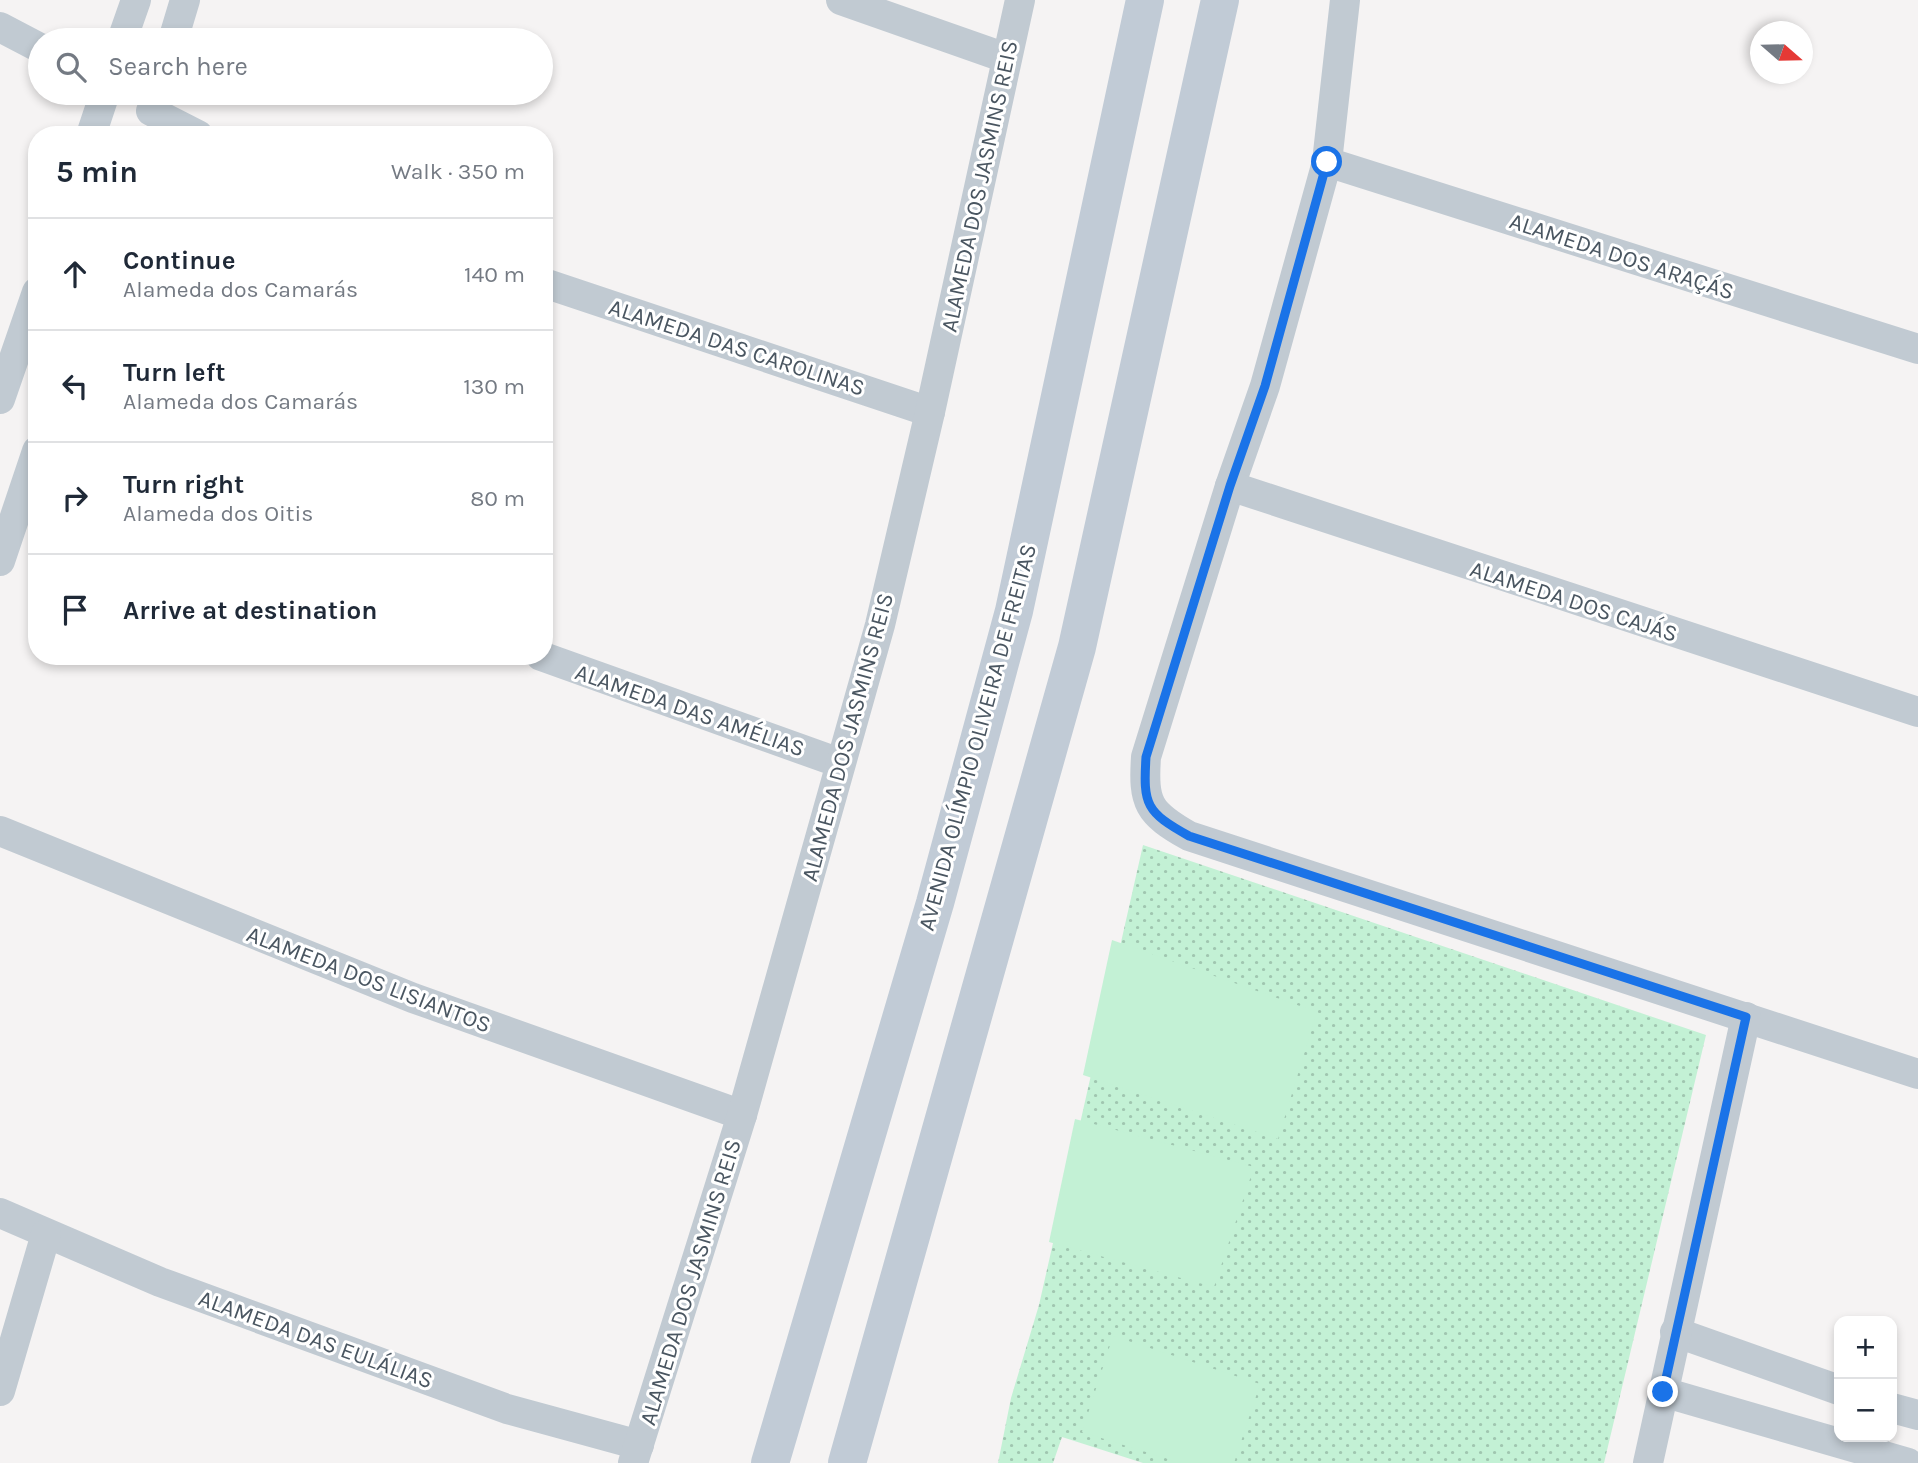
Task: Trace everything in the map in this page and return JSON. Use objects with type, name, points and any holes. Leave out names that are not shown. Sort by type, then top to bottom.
[{"type":"main road","name":"AVENIDA OLÍMPIO OLIVEIRA DE FREITAS","points":[[770,1463],[931,917],[1014,611],[1145,0]]},
{"type":"main road","points":[[847,1463],[1077,647],[1220,0]]},
{"type":"street","points":[[126,28],[136,0]]},
{"type":"street","points":[[177,28],[185,0]]},
{"type":"street","points":[[841,0],[1006,58]]},
{"type":"street","name":"ALAMEDA DOS JASMINS REIS","points":[[636,1454],[742,1115],[880,625],[930,412],[1020,0]]},
{"type":"street","points":[[1345,0],[1327,162],[1265,386],[1230,486],[1146,757],[1144,785],[1148,806],[1166,823],[1189,836],[1918,1074]]},
{"type":"street","points":[[0,27],[28,42]]},
{"type":"street","points":[[94,126],[101,105]]},
{"type":"street","points":[[151,113],[179,126]]},
{"type":"street","name":"ALAMEDA DOS ARAÇÁS","points":[[1327,162],[1918,349]]},
{"type":"street","name":"ALAMEDA DAS CAROLINAS","points":[[553,286],[930,412]]},
{"type":"street","points":[[0,399],[28,318]]},
{"type":"street","points":[[0,561],[28,478]]},
{"type":"street","name":"ALAMEDA DOS CAJÁS","points":[[1230,486],[1918,712]]},
{"type":"street","name":"ALAMEDA DAS AMÉLIAS","points":[[553,660],[840,763]]},
{"type":"street","name":"ALAMEDA DOS LISIANTOS","points":[[0,831],[413,998],[742,1115]]},
{"type":"street","points":[[1648,1463],[1746,1017]]},
{"type":"street","name":"ALAMEDA DAS EULÁLIAS","points":[[0,1213],[160,1282],[636,1454]]},
{"type":"street","points":[[0,1391],[46,1234]]},
{"type":"street","points":[[1675,1332],[1834,1388]]},
{"type":"street","points":[[1663,1392],[1908,1463]]},
{"type":"street","points":[[1897,1409],[1918,1415]]},
{"type":"green space","points":[[1143,845],[1706,1035],[1604,1463],[1143,1463],[1062,1437],[1053,1463],[998,1463],[1011,1398],[1039,1305]]},
{"type":"green space","points":[[1112,940],[1317,1012],[1278,1139],[1083,1075]]},
{"type":"green space","points":[[1075,1119],[1254,1167],[1214,1287],[1049,1242]]},
{"type":"green space","points":[[1113,1336],[1260,1384],[1234,1463],[1181,1463],[1082,1432]]},
{"type":"route","points":[[1327,162],[1265,386],[1230,486],[1146,757],[1144,785],[1148,806],[1166,823],[1189,836],[1746,1017],[1663,1392]]}]
